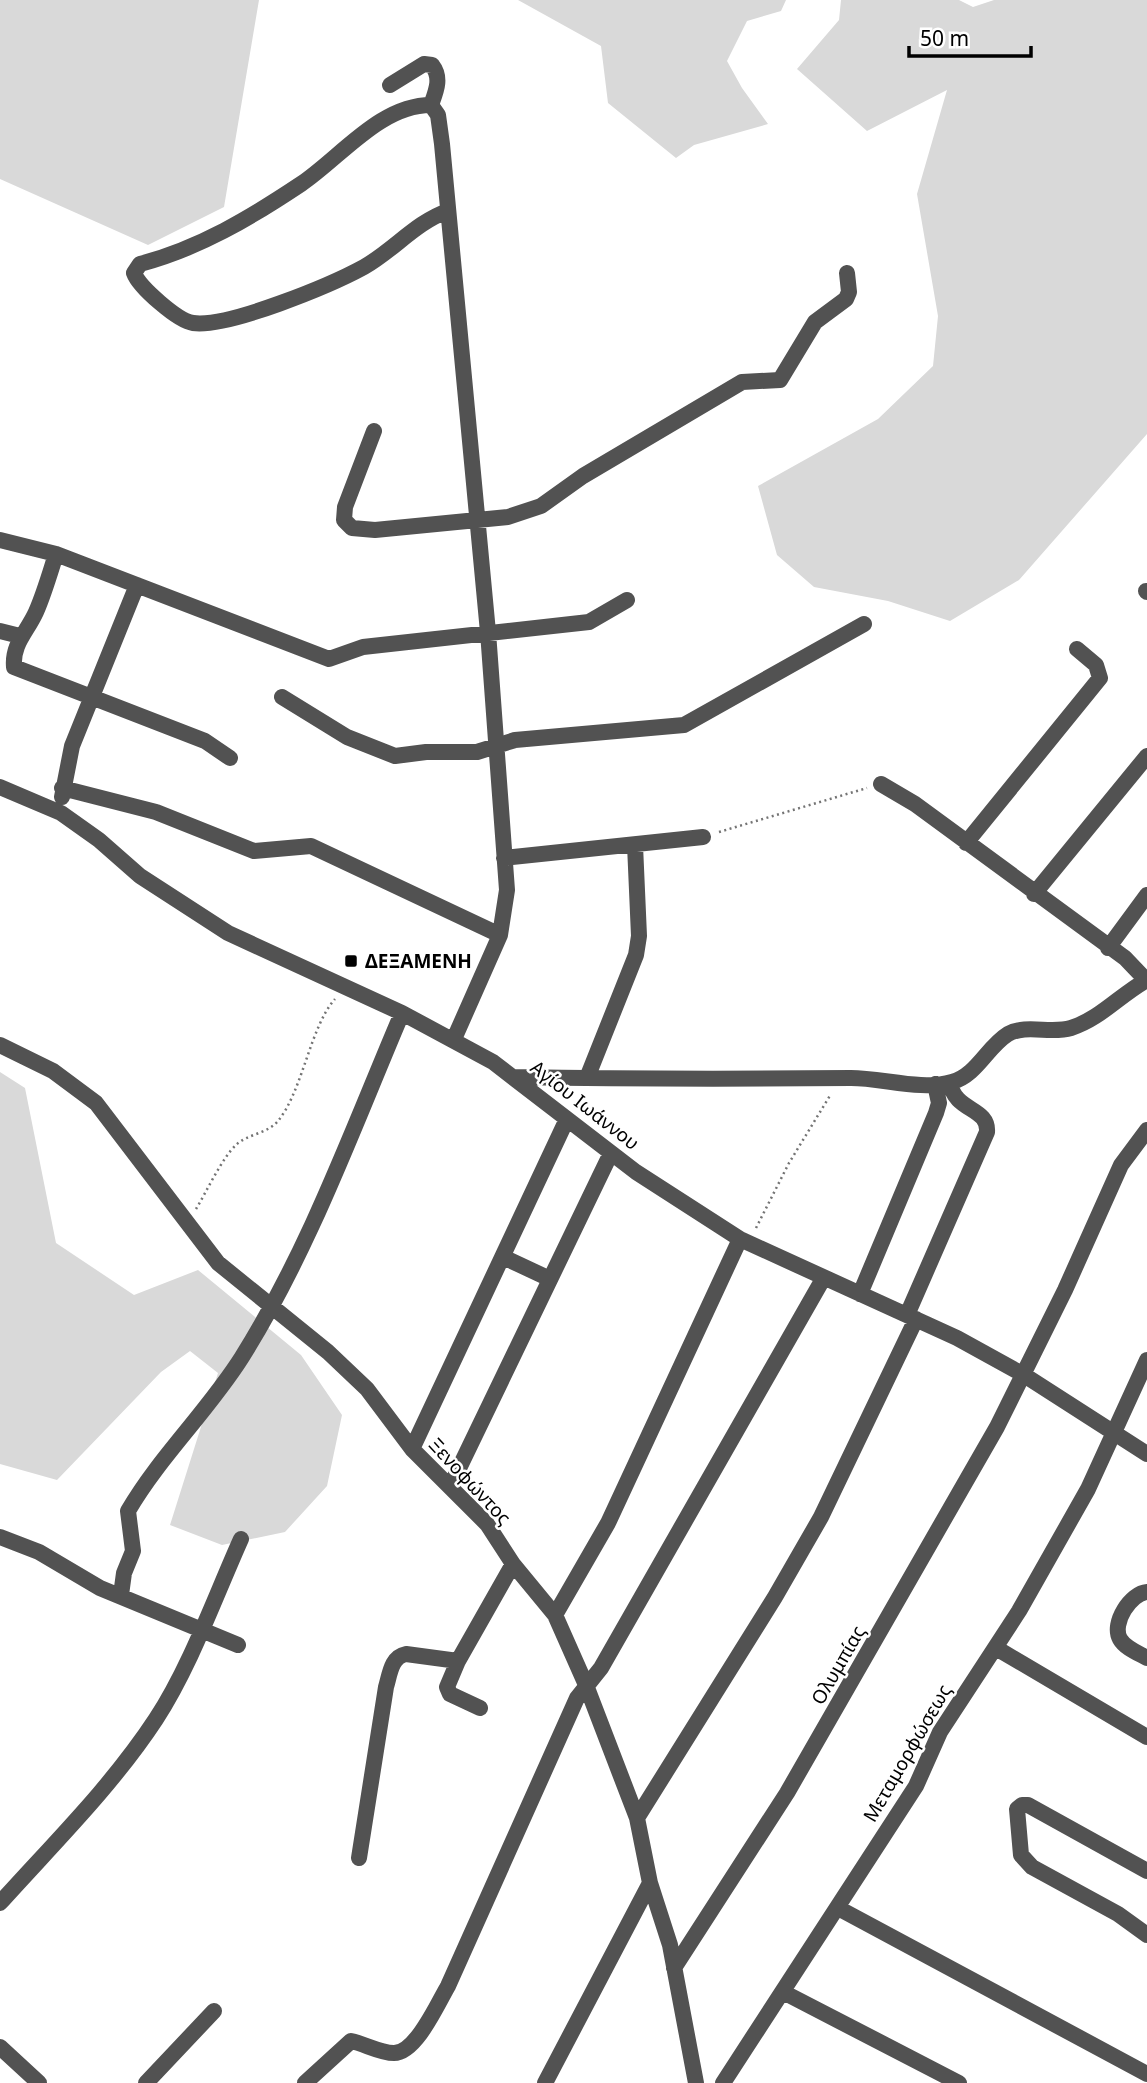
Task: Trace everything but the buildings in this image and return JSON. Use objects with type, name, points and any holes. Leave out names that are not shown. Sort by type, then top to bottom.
[{"type":"street","points":[[390,85],[424,64],[432,65],[437,72],[438,87],[431,105]]},
{"type":"street","points":[[431,105],[419,105],[396,112],[305,181],[250,217],[196,246],[140,264],[134,273],[137,282],[180,318],[191,323],[208,323],[264,308],[365,267],[431,217],[448,211]]},
{"type":"street","points":[[431,105],[438,115],[448,211],[488,632],[507,890],[500,935],[454,1039]]},
{"type":"street","points":[[374,431],[345,507],[344,520],[352,528],[375,530],[508,517],[541,506],[583,476],[742,382],[780,380],[815,323],[846,299],[849,292],[847,274]]},
{"type":"street","points":[[0,540],[57,554],[329,659],[363,648],[589,622],[627,600]]},
{"type":"street","points":[[57,554],[37,610],[20,636],[13,657],[14,667],[205,741],[230,758]]},
{"type":"street","points":[[61,813],[62,788],[72,746],[137,585]]},
{"type":"street","points":[[282,697],[347,737],[395,756],[426,752],[477,752],[515,740],[684,725],[864,624]]},
{"type":"street","points":[[0,631],[20,636]]},
{"type":"street","points":[[967,843],[1100,678],[1096,665],[1077,649]]},
{"type":"street","points":[[1034,894],[1147,756]]},
{"type":"street","points":[[515,1077],[836,1079],[942,1083],[973,1069],[1009,1034],[1024,1030],[1052,1032],[1073,1027],[1099,1015],[1146,980],[1125,958],[1034,894],[915,804],[881,784]]},
{"type":"street","name":"Αγίου Ιωάννου","points":[[0,787],[61,813],[99,840],[140,876],[228,933],[454,1039],[515,1077],[611,1153],[745,1242],[912,1317],[1024,1375],[1147,1454]]},
{"type":"street","points":[[62,788],[156,812],[254,851],[311,846],[500,935]]},
{"type":"street","points":[[504,858],[703,838]]},
{"type":"street","points":[[587,1078],[636,954],[639,936],[635,845]]},
{"type":"street","points":[[1108,948],[1147,895]]},
{"type":"street","points":[[121,1595],[124,1573],[133,1551],[128,1511],[210,1404],[271,1308],[308,1232],[402,1013]]},
{"type":"street","name":"Ξενοφώντος","points":[[0,1045],[53,1071],[96,1103],[218,1263],[352,1373],[377,1400],[412,1448],[487,1524],[513,1564],[555,1615],[586,1685],[637,1818],[650,1883],[662,1917],[674,1968],[696,2083]]},
{"type":"street","points":[[860,1294],[936,1113],[942,1083]]},
{"type":"street","points":[[637,1818],[768,1609],[821,1517],[912,1317],[987,1132],[988,1124],[984,1116],[961,1105],[942,1083]]},
{"type":"street","points":[[412,1448],[568,1119]]},
{"type":"street","name":"Ολυμπίας","points":[[674,1968],[794,1782],[991,1438],[1024,1375],[1121,1166],[1147,1130]]},
{"type":"street","points":[[450,1487],[611,1153]]},
{"type":"street","points":[[555,1615],[608,1522],[745,1242]]},
{"type":"street","points":[[503,1257],[550,1279]]},
{"type":"street","points":[[305,2083],[351,2041],[391,2053],[400,2052],[422,2031],[448,1986],[577,1698],[601,1668],[823,1279]]},
{"type":"street","name":"Μεταμορφώσεως","points":[[723,2083],[916,1786],[940,1732],[996,1648],[1088,1489],[1147,1360]]},
{"type":"street","points":[[0,1537],[39,1552],[89,1582],[238,1645]]},
{"type":"street","points":[[0,1903],[125,1762],[157,1717],[241,1539]]},
{"type":"street","points":[[480,1709],[447,1690],[458,1661],[513,1564]]},
{"type":"street","points":[[1147,1592],[1134,1597],[1124,1611],[1118,1632],[1121,1640],[1147,1658]]},
{"type":"street","points":[[996,1648],[1147,1737]]},
{"type":"street","points":[[359,1858],[386,1687],[394,1662],[398,1656],[406,1654],[458,1661]]},
{"type":"street","points":[[1147,1871],[1028,1805],[1022,1805],[1017,1810],[1021,1855],[1032,1867],[1118,1914],[1147,1935]]},
{"type":"street","points":[[545,2083],[650,1883]]},
{"type":"street","points":[[838,1908],[1147,2074]]},
{"type":"street","points":[[783,1992],[960,2083]]},
{"type":"street","points":[[146,2083],[214,2011]]},
{"type":"street","points":[[0,2047],[39,2083]]},
{"type":"path","points":[[703,838],[881,784]]},
{"type":"path","points":[[187,1224],[236,1144],[267,1130],[278,1121],[309,1058],[328,1007],[345,988]]},
{"type":"path","points":[[745,1242],[825,1105],[836,1079]]},
{"type":"shaded area","points":[[0,0],[259,0],[224,207],[148,245],[0,179]]},
{"type":"shaded area","points":[[518,0],[786,0],[781,11],[747,21],[727,61],[742,88],[768,124],[694,145],[676,158],[608,103],[601,46]]},
{"type":"shaded area","points":[[841,0],[959,0],[973,7],[994,0],[1147,0],[1147,434],[1019,580],[950,621],[888,601],[814,587],[777,555],[758,486],[878,419],[933,366],[938,316],[917,194],[947,90],[867,131],[797,69],[839,20]]},
{"type":"shaded area","points":[[0,1072],[25,1088],[56,1243],[134,1295],[198,1270],[301,1355],[342,1415],[327,1486],[285,1532],[222,1545],[170,1525],[218,1373],[190,1351],[161,1372],[57,1480],[0,1464]]},
{"type":"place","name":"ΔΕΞΑΜΕΝΗ","points":[[351,961]]}]
